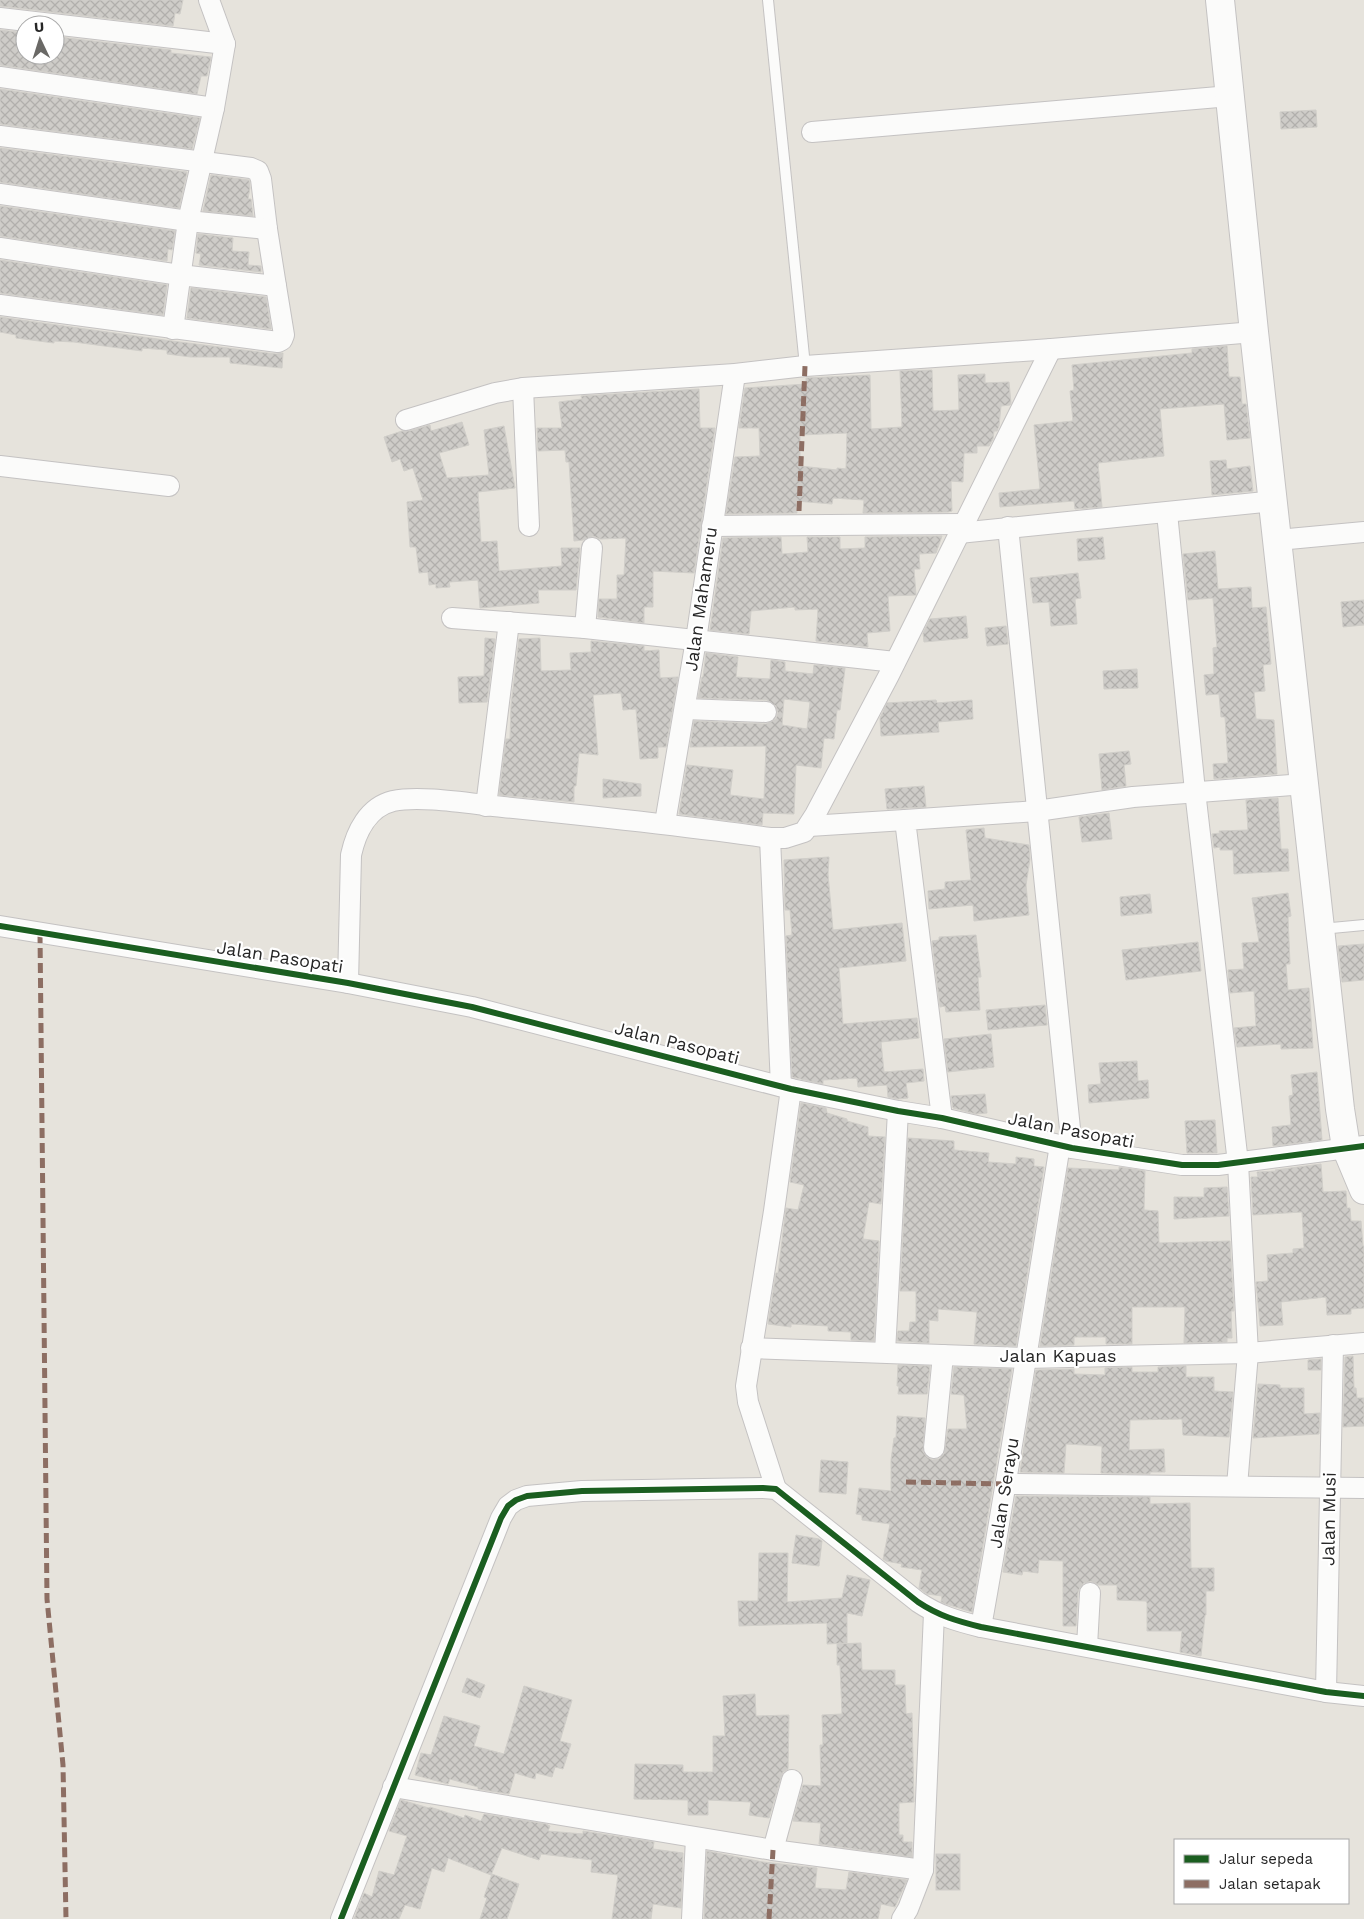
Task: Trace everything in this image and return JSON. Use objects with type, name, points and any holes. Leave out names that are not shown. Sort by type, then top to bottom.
[{"type":"main road","points":[[1220,0],[1254,332],[1340,1109],[1355,1146],[1364,1190]]},
{"type":"street","points":[[173,329],[188,221],[200,162],[214,108],[225,44],[209,0]]},
{"type":"street","points":[[0,18],[225,44]]},
{"type":"street","points":[[0,77],[214,108]]},
{"type":"street","points":[[812,132],[1230,96]]},
{"type":"street","points":[[0,136],[251,168],[258,171],[261,179],[284,336],[280,341],[173,329],[0,305]]},
{"type":"street","points":[[0,194],[188,221],[267,229]]},
{"type":"street","points":[[0,248],[180,275],[276,286]]},
{"type":"street","points":[[406,420],[495,393],[523,388],[735,374],[805,366],[1051,349],[1254,332]]},
{"type":"street","points":[[348,983],[351,855],[354,840],[362,823],[374,811],[392,802],[416,799],[665,823],[770,838],[785,838],[804,832],[809,826],[895,662],[1051,349]]},
{"type":"street","name":"Jalan Mahameru","points":[[665,823],[696,640],[735,374]]},
{"type":"street","points":[[523,388],[529,526]]},
{"type":"street","points":[[0,466],[170,486]]},
{"type":"street","points":[[712,526],[1008,527],[1167,513],[1274,501]]},
{"type":"street","points":[[1167,513],[1195,791],[1238,1163],[1248,1353],[1237,1486]]},
{"type":"street","name":"Jalan Serayu","points":[[981,1627],[1006,1484],[1025,1358],[1066,1146],[1037,811],[1008,527]]},
{"type":"street","points":[[1278,540],[1364,532]]},
{"type":"street","points":[[585,628],[592,548]]},
{"type":"street","points":[[452,618],[585,628],[895,662]]},
{"type":"street","points":[[486,806],[509,622]]},
{"type":"street","points":[[685,709],[766,712]]},
{"type":"street","points":[[809,826],[1037,811],[1133,797],[1304,784]]},
{"type":"street","points":[[905,820],[942,1118]]},
{"type":"street","points":[[770,838],[786,1087],[774,1211],[746,1386],[748,1402],[776,1489],[934,1613],[981,1627],[1326,1692],[1364,1696]]},
{"type":"street","name":"Jalan Pasopati","points":[[0,926],[348,983],[472,1007],[786,1087],[898,1112],[942,1118],[1066,1146],[1182,1165],[1238,1163],[1355,1146]]},
{"type":"street","points":[[885,1352],[898,1112]]},
{"type":"street","name":"Jalan Kapuas","points":[[751,1348],[1025,1358],[1248,1353],[1364,1343]]},
{"type":"street","name":"Jalan Musi","points":[[1326,1692],[1333,1345]]},
{"type":"street","points":[[934,1448],[943,1355]]},
{"type":"street","points":[[1006,1484],[1364,1488]]},
{"type":"street","points":[[341,1919],[501,1518],[508,1506],[516,1500],[527,1496],[582,1492],[776,1489]]},
{"type":"street","points":[[1087,1646],[1090,1593]]},
{"type":"street","points":[[902,1919],[908,1909],[923,1870],[934,1613]]},
{"type":"street","points":[[773,1850],[792,1780]]},
{"type":"street","points":[[393,1787],[696,1838],[923,1870]]},
{"type":"street","points":[[692,1919],[696,1838]]},
{"type":"lane","points":[[768,0],[805,366]]},
{"type":"lane","points":[[1321,929],[1364,925]]},
{"type":"building","points":[[0,0],[183,0],[180,14],[175,13],[173,26],[0,6]]},
{"type":"building","points":[[0,30],[15,32],[15,65],[65,65],[65,38],[171,50],[171,53],[211,57],[207,76],[201,76],[197,94],[0,65]]},
{"type":"building","points":[[0,89],[200,118],[192,149],[0,124]]},
{"type":"building","points":[[1316,110],[1317,127],[1281,129],[1280,112]]},
{"type":"building","points":[[0,148],[187,172],[179,208],[0,182]]},
{"type":"building","points":[[211,175],[249,180],[248,199],[251,199],[253,216],[203,211]]},
{"type":"building","points":[[0,206],[175,231],[172,250],[168,249],[167,261],[0,236]]},
{"type":"building","points":[[198,234],[233,238],[232,251],[249,252],[248,265],[261,266],[261,272],[199,265],[201,254],[196,253]]},
{"type":"building","points":[[0,260],[167,285],[163,315],[0,293]]},
{"type":"building","points":[[191,288],[266,297],[271,329],[187,318]]},
{"type":"building","points":[[0,317],[172,341],[276,354],[283,353],[282,368],[230,363],[230,357],[191,357],[167,354],[167,350],[142,348],[142,351],[74,342],[54,341],[54,343],[16,338],[16,335],[0,332]]},
{"type":"building","points":[[1227,346],[1229,377],[1240,377],[1242,404],[1246,404],[1250,438],[1227,440],[1224,404],[1160,409],[1164,456],[1098,463],[1102,507],[1075,509],[1074,501],[1000,507],[999,493],[1040,489],[1034,425],[1073,421],[1070,391],[1074,390],[1072,365],[1192,353],[1192,349]]},
{"type":"building","points":[[932,370],[933,411],[959,410],[958,375],[985,374],[985,383],[1009,382],[1011,403],[1010,405],[1001,406],[999,426],[997,431],[994,431],[993,439],[989,446],[977,446],[977,453],[964,453],[963,482],[951,481],[952,511],[863,513],[864,500],[833,498],[832,504],[796,501],[797,513],[726,514],[735,457],[760,456],[759,428],[739,428],[745,388],[806,384],[806,378],[870,375],[871,429],[902,427],[900,371]],"holes":[[[847,433],[846,469],[837,468],[837,470],[800,466],[800,435]]]},
{"type":"building","points":[[699,389],[700,428],[715,428],[694,573],[653,571],[653,607],[644,607],[644,623],[598,617],[599,599],[617,599],[617,575],[624,575],[626,538],[600,539],[593,536],[574,541],[569,462],[566,462],[565,450],[538,451],[537,428],[562,428],[559,402],[582,399],[581,396]]},
{"type":"building","points":[[462,422],[469,445],[439,453],[447,478],[489,475],[484,430],[504,426],[515,488],[478,492],[481,542],[497,541],[499,571],[562,566],[561,548],[580,548],[576,590],[538,590],[539,603],[480,608],[478,580],[449,582],[450,587],[436,588],[436,584],[429,585],[428,572],[419,573],[416,547],[410,547],[407,502],[423,500],[413,468],[404,471],[400,459],[392,462],[384,437],[430,425],[431,431]]},
{"type":"building","points":[[1226,460],[1227,469],[1250,466],[1253,491],[1212,495],[1210,461]]},
{"type":"building","points":[[942,536],[936,553],[919,554],[920,569],[914,569],[916,595],[888,596],[890,631],[867,633],[868,647],[816,641],[818,609],[795,610],[795,607],[751,611],[749,634],[710,630],[723,538],[781,537],[782,554],[808,552],[807,537],[840,537],[840,549],[865,548],[865,537]]},
{"type":"building","points":[[1103,537],[1105,559],[1078,561],[1077,539]]},
{"type":"building","points":[[1215,551],[1218,589],[1251,587],[1252,608],[1266,607],[1271,664],[1263,665],[1265,691],[1254,692],[1256,719],[1274,720],[1277,774],[1214,779],[1213,764],[1228,763],[1225,717],[1221,717],[1219,694],[1206,695],[1204,675],[1214,674],[1213,648],[1217,647],[1213,598],[1188,600],[1183,554]]},
{"type":"building","points":[[1078,573],[1081,598],[1075,599],[1077,624],[1051,626],[1049,602],[1033,603],[1030,578]]},
{"type":"building","points":[[1364,600],[1364,625],[1343,627],[1341,602]]},
{"type":"building","points":[[966,616],[968,638],[924,642],[923,633],[930,619]]},
{"type":"building","points":[[1006,626],[1008,644],[987,646],[985,628]]},
{"type":"building","points":[[485,638],[495,639],[487,702],[459,703],[458,677],[484,676]]},
{"type":"building","points":[[540,638],[541,671],[571,670],[570,653],[591,652],[591,641],[644,646],[644,651],[659,650],[660,678],[678,677],[666,747],[658,747],[658,758],[640,759],[636,709],[623,710],[621,693],[593,695],[598,755],[579,753],[576,786],[574,786],[574,802],[499,795],[506,739],[510,739],[511,705],[519,639]]},
{"type":"building","points":[[706,653],[738,657],[736,677],[770,679],[771,660],[785,662],[785,671],[813,674],[814,665],[845,668],[834,739],[824,738],[821,768],[796,765],[794,814],[763,813],[762,825],[679,814],[687,765],[733,770],[730,795],[764,799],[766,746],[690,747],[694,721],[766,724],[776,719],[778,713],[776,706],[767,700],[698,698]],"holes":[[[784,699],[810,702],[807,729],[782,725]]]},
{"type":"building","points":[[1137,669],[1138,688],[1104,689],[1103,671]]},
{"type":"building","points":[[936,700],[937,703],[972,700],[973,719],[938,722],[939,732],[881,736],[880,718],[887,703]]},
{"type":"building","points":[[1129,751],[1131,764],[1124,765],[1126,786],[1102,790],[1099,754]]},
{"type":"building","points":[[603,779],[641,784],[641,796],[603,798]]},
{"type":"building","points":[[924,786],[926,807],[887,809],[885,789]]},
{"type":"building","points":[[1278,798],[1281,849],[1288,849],[1289,871],[1234,874],[1233,850],[1220,850],[1220,847],[1214,848],[1212,834],[1220,833],[1219,831],[1248,830],[1246,800]]},
{"type":"building","points":[[1109,813],[1112,839],[1082,842],[1079,817]]},
{"type":"building","points":[[984,828],[985,838],[1029,845],[1030,859],[1026,885],[1029,915],[974,921],[973,905],[929,909],[928,891],[945,889],[945,882],[971,880],[966,830]]},
{"type":"building","points":[[829,857],[828,874],[833,930],[902,923],[906,961],[839,968],[843,1024],[917,1018],[919,1038],[881,1042],[884,1072],[923,1069],[924,1081],[906,1083],[908,1098],[888,1097],[887,1085],[858,1087],[857,1078],[823,1080],[823,1084],[792,1077],[786,936],[792,935],[790,910],[785,910],[784,860]]},
{"type":"building","points":[[1288,893],[1291,916],[1288,917],[1290,964],[1286,964],[1288,990],[1309,988],[1313,1048],[1281,1049],[1281,1044],[1237,1047],[1234,1028],[1256,1026],[1254,991],[1230,993],[1228,970],[1244,969],[1242,943],[1259,942],[1252,898]]},
{"type":"building","points":[[1150,894],[1152,913],[1121,916],[1120,897]]},
{"type":"building","points":[[976,935],[981,977],[978,977],[980,1010],[946,1012],[945,1006],[940,1007],[932,941],[939,940],[939,937]]},
{"type":"building","points":[[1198,942],[1201,971],[1126,980],[1122,950]]},
{"type":"building","points":[[1364,944],[1364,980],[1342,982],[1338,946]]},
{"type":"building","points":[[1045,1005],[1047,1025],[988,1030],[986,1010]]},
{"type":"building","points":[[991,1034],[994,1067],[948,1072],[944,1039]]},
{"type":"building","points":[[1137,1061],[1138,1081],[1148,1080],[1149,1098],[1089,1103],[1088,1085],[1101,1084],[1099,1063]]},
{"type":"building","points":[[1317,1072],[1322,1140],[1273,1146],[1272,1127],[1291,1125],[1289,1096],[1293,1095],[1291,1075]]},
{"type":"building","points":[[985,1094],[987,1113],[976,1114],[953,1108],[951,1096]]},
{"type":"building","points":[[801,1103],[826,1108],[827,1113],[868,1127],[868,1136],[885,1137],[881,1204],[869,1202],[863,1239],[879,1241],[874,1341],[851,1340],[851,1332],[828,1331],[828,1326],[791,1324],[791,1327],[768,1324],[776,1273],[778,1273],[786,1208],[798,1210],[804,1185],[790,1182]]},
{"type":"building","points":[[1215,1120],[1217,1153],[1187,1153],[1185,1121]]},
{"type":"building","points":[[908,1138],[954,1141],[954,1150],[989,1153],[988,1162],[1016,1164],[1016,1157],[1034,1159],[1034,1166],[1044,1167],[1016,1346],[974,1344],[977,1312],[938,1309],[938,1321],[929,1320],[929,1343],[897,1341],[898,1331],[909,1331],[910,1322],[916,1322],[916,1291],[900,1291]]},
{"type":"building","points":[[1321,1164],[1323,1192],[1346,1191],[1347,1208],[1350,1208],[1351,1221],[1361,1221],[1364,1246],[1364,1308],[1351,1309],[1351,1314],[1327,1315],[1326,1297],[1281,1302],[1283,1325],[1260,1326],[1256,1282],[1268,1281],[1267,1255],[1293,1253],[1293,1249],[1304,1248],[1302,1212],[1253,1215],[1251,1177],[1258,1177],[1257,1172]]},
{"type":"building","points":[[1119,1167],[1145,1171],[1144,1210],[1158,1211],[1159,1243],[1230,1241],[1234,1311],[1231,1311],[1232,1338],[1227,1338],[1227,1342],[1184,1343],[1185,1307],[1132,1307],[1132,1344],[1106,1344],[1106,1337],[1074,1337],[1074,1345],[1040,1346],[1068,1168],[1119,1170]]},
{"type":"building","points":[[1227,1187],[1229,1216],[1174,1219],[1174,1197],[1204,1197],[1204,1188]]},
{"type":"building","points":[[1353,1356],[1354,1388],[1356,1388],[1357,1398],[1364,1398],[1364,1426],[1343,1427],[1345,1357]]},
{"type":"building","points":[[1321,1359],[1321,1370],[1308,1370],[1308,1360]]},
{"type":"building","points":[[898,1365],[930,1366],[927,1394],[898,1394]]},
{"type":"building","points":[[1186,1366],[1186,1377],[1214,1377],[1214,1391],[1233,1392],[1229,1437],[1183,1435],[1182,1419],[1130,1420],[1129,1450],[1164,1449],[1165,1472],[1150,1472],[1150,1474],[1101,1473],[1102,1446],[1066,1444],[1064,1473],[1020,1472],[1036,1370],[1074,1369],[1074,1374],[1105,1375],[1105,1368],[1132,1367],[1132,1372],[1158,1372],[1158,1367]]},
{"type":"building","points":[[954,1367],[1012,1369],[972,1612],[941,1602],[942,1596],[927,1594],[919,1588],[922,1570],[901,1567],[902,1564],[883,1559],[890,1524],[862,1520],[862,1515],[856,1514],[859,1488],[891,1491],[891,1460],[894,1438],[896,1438],[897,1416],[925,1418],[923,1452],[932,1460],[939,1459],[944,1454],[948,1429],[967,1429],[964,1395],[951,1394]]},
{"type":"building","points":[[1258,1384],[1280,1385],[1280,1388],[1304,1388],[1304,1414],[1320,1413],[1319,1434],[1253,1438]]},
{"type":"building","points":[[821,1460],[848,1462],[846,1494],[819,1492]]},
{"type":"building","points":[[1016,1496],[1150,1497],[1150,1504],[1190,1503],[1191,1568],[1214,1568],[1214,1591],[1206,1591],[1206,1615],[1201,1656],[1180,1652],[1182,1631],[1147,1631],[1146,1601],[1117,1600],[1117,1585],[1099,1585],[1091,1581],[1084,1583],[1078,1592],[1076,1626],[1063,1626],[1063,1561],[1039,1560],[1038,1573],[1023,1571],[1022,1575],[1003,1572]]},
{"type":"building","points":[[796,1535],[822,1541],[819,1566],[792,1563]]},
{"type":"building","points":[[759,1553],[788,1553],[787,1602],[842,1598],[847,1575],[870,1580],[862,1616],[847,1613],[847,1643],[827,1644],[827,1623],[739,1626],[738,1601],[758,1601]]},
{"type":"building","points":[[861,1643],[862,1670],[895,1670],[895,1685],[905,1685],[906,1714],[912,1713],[914,1802],[899,1803],[899,1835],[903,1835],[903,1842],[912,1842],[912,1857],[819,1844],[821,1823],[793,1821],[803,1785],[821,1786],[820,1745],[823,1745],[822,1715],[842,1714],[837,1644]]},
{"type":"building","points":[[467,1678],[485,1685],[480,1698],[462,1692]]},
{"type":"building","points":[[524,1686],[572,1700],[560,1741],[571,1744],[563,1769],[555,1767],[552,1777],[536,1773],[535,1779],[515,1773],[509,1794],[478,1789],[478,1787],[450,1779],[448,1784],[415,1775],[421,1753],[431,1755],[444,1716],[480,1726],[474,1746],[504,1754]]},
{"type":"building","points":[[755,1694],[756,1716],[789,1715],[788,1769],[783,1772],[781,1777],[769,1818],[749,1815],[751,1802],[708,1800],[708,1815],[688,1815],[688,1800],[634,1799],[635,1764],[683,1765],[683,1772],[713,1772],[713,1736],[725,1736],[723,1696]]},
{"type":"building","points":[[401,1800],[464,1818],[465,1815],[481,1821],[484,1814],[546,1824],[550,1826],[548,1831],[583,1834],[583,1831],[654,1842],[653,1849],[683,1853],[681,1908],[653,1904],[651,1919],[612,1919],[618,1875],[591,1872],[592,1860],[541,1854],[539,1860],[502,1848],[491,1875],[448,1858],[444,1872],[432,1868],[420,1909],[405,1905],[399,1919],[354,1919],[364,1893],[372,1897],[379,1871],[394,1875],[407,1836],[389,1831]]},
{"type":"building","points":[[707,1851],[763,1862],[817,1868],[815,1888],[846,1890],[849,1872],[907,1880],[895,1907],[881,1904],[878,1919],[704,1919]]},
{"type":"building","points":[[936,1854],[960,1854],[960,1890],[936,1890]]},
{"type":"building","points":[[492,1874],[519,1884],[507,1919],[480,1919],[487,1898],[484,1897]]},
{"type":"marked path","points":[[799,511],[805,366]]},
{"type":"marked path","points":[[40,933],[47,1599],[63,1765],[66,1919]]},
{"type":"marked path","points":[[906,1482],[1007,1484]]},
{"type":"marked path","points":[[769,1919],[773,1850]]},
{"type":"cycle path","points":[[0,926],[348,983],[472,1007],[791,1089],[942,1118],[1072,1148],[1182,1165],[1218,1165],[1364,1146]]},
{"type":"cycle path","points":[[341,1919],[501,1518],[508,1506],[516,1500],[527,1496],[582,1491],[776,1489],[918,1602],[948,1618],[981,1627],[1326,1692],[1364,1696]]}]
